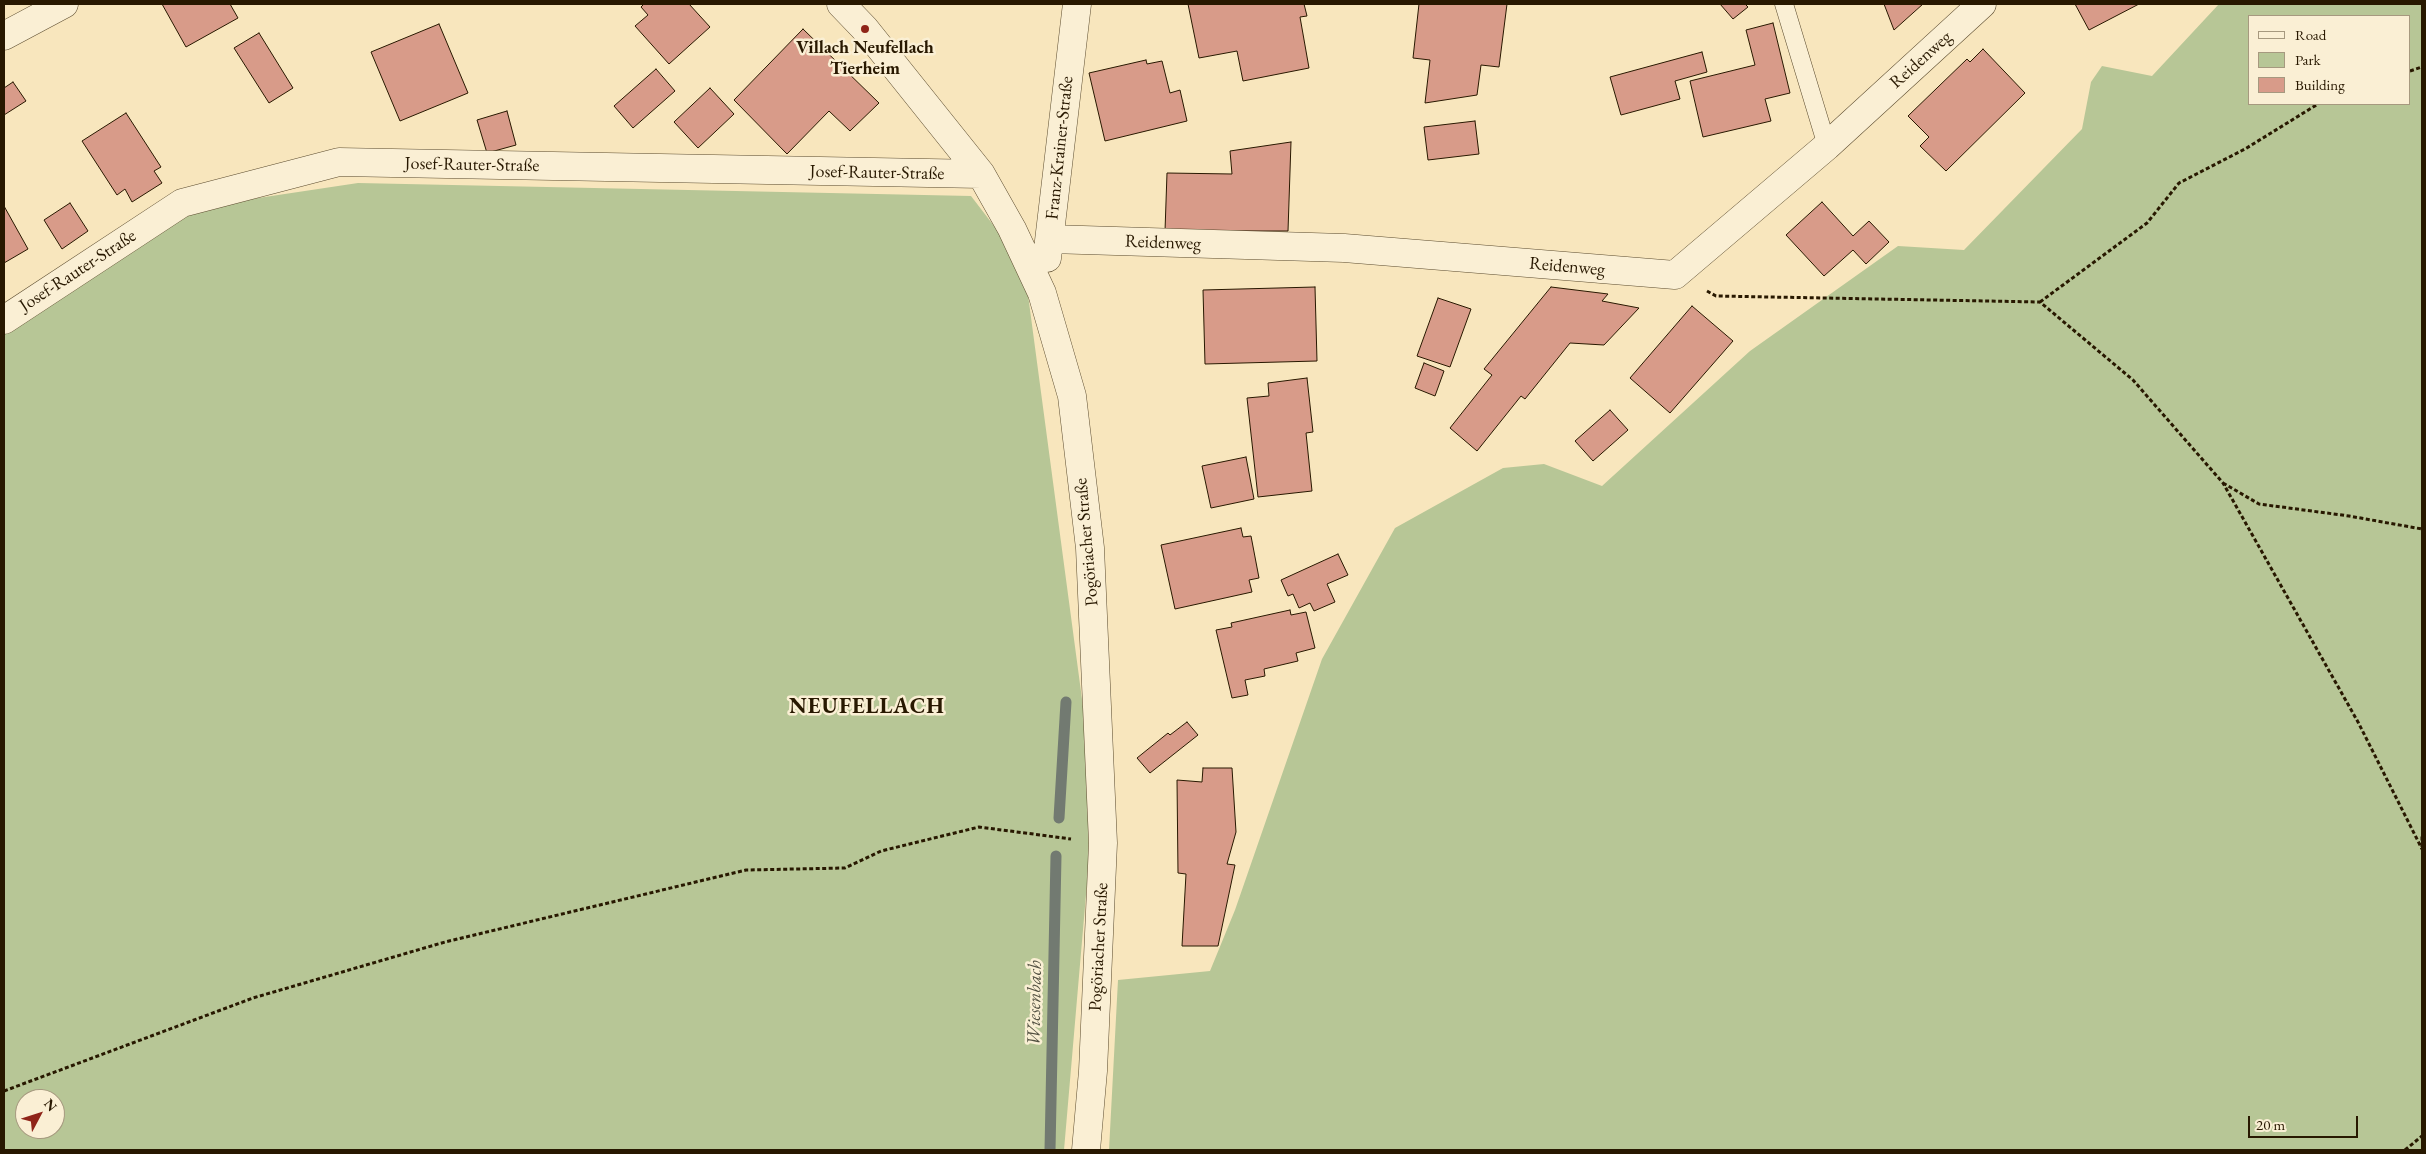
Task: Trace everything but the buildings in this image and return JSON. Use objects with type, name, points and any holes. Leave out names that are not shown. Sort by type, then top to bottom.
[{"type":"street","points":[[4,36],[64,4]]},
{"type":"street","name":"Pogöriacher Straße","points":[[841,4],[864,29],[981,174],[1012,230],[1042,293],[1072,396],[1090,548],[1103,843],[1093,1071],[1086,1150]]},
{"type":"street","name":"Franz-Krainer-Straße","points":[[1042,293],[1077,4]]},
{"type":"street","name":"Reidenweg","points":[[1050,239],[1344,248],[1675,276],[1827,146],[1982,4]]},
{"type":"street","name":"Josef-Rauter-Straße","points":[[4,320],[182,203],[339,162],[981,174]]},
{"type":"lane","points":[[1784,4],[1827,146]]},
{"type":"path","points":[[1675,276],[1716,296],[2040,302],[2146,223],[2179,184],[2246,149],[2316,105]]},
{"type":"path","points":[[2040,302],[2133,380],[2223,483],[2358,722],[2422,848]]},
{"type":"path","points":[[2223,483],[2259,504],[2422,528]]},
{"type":"path","points":[[4,1091],[263,995],[445,942],[746,870],[844,868],[881,851],[979,827],[1103,843]]},
{"type":"path","points":[[2422,834],[2422,848]]},
{"type":"path","points":[[2405,1150],[2422,1136]]},
{"type":"green space","points":[[2219,4],[2422,4],[2422,1150],[1109,1150],[1118,980],[1210,971],[1235,910],[1322,659],[1395,528],[1503,468],[1544,464],[1602,486],[1750,351],[1898,246],[1964,250],[2082,129],[2091,82],[2102,66],[2152,76]]},
{"type":"green space","points":[[358,183],[971,196],[1024,265],[1086,729],[1089,860],[1064,1150],[4,1150],[4,333],[185,209]]},
{"type":"waterway","name":"Wiesenbach","points":[[1059,818],[1066,702]]},
{"type":"waterway","name":"Wiesenbach","points":[[1050,1150],[1056,856]]},
{"type":"place","name":"Villach Neufellach Tierheim","points":[[865,29]]},
{"type":"district","name":"NEUFELLACH","points":[[867,707]]}]
